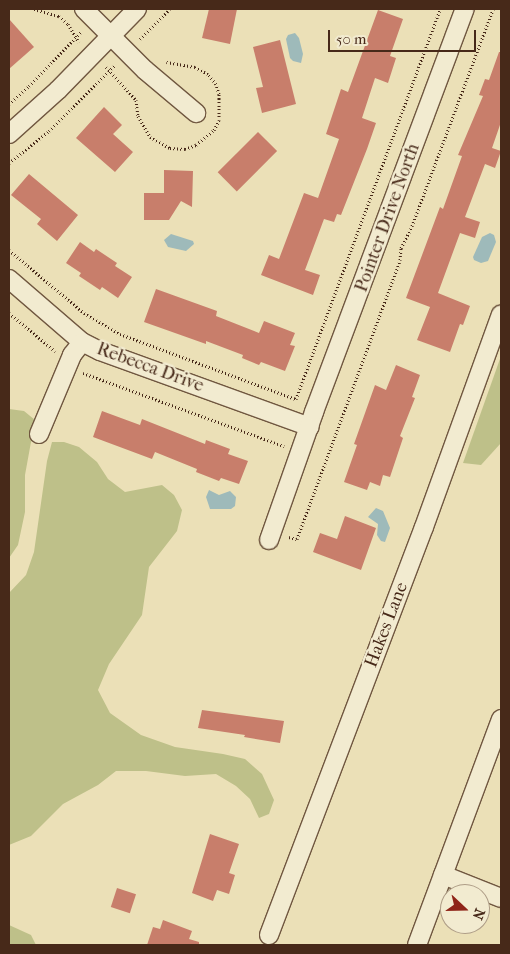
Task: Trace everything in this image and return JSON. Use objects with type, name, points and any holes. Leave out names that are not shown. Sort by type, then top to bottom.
[{"type":"street","points":[[9,134],[58,90],[137,9]]},
{"type":"street","name":"Pointer Drive North","points":[[270,537],[465,9]]},
{"type":"street","points":[[89,14],[127,53],[196,113]]},
{"type":"street","name":"Rebecca Drive","points":[[9,279],[82,342],[100,351],[310,426]]},
{"type":"street","name":"Hakes Lane","points":[[269,935],[421,536],[501,314]]},
{"type":"street","points":[[39,434],[69,363],[82,342]]},
{"type":"street","points":[[417,945],[501,719]]},
{"type":"street","points":[[443,875],[501,898]]},
{"type":"path","points":[[9,163],[49,131],[170,9]]},
{"type":"path","points":[[9,250],[84,313],[120,334],[296,399],[440,9]]},
{"type":"path","points":[[270,537],[297,539],[400,260],[402,248],[412,226],[493,9]]},
{"type":"path","points":[[9,104],[29,86],[89,14]]},
{"type":"path","points":[[9,313],[77,371],[300,452]]},
{"type":"green space","points":[[501,356],[501,443],[481,465],[463,463]]},
{"type":"green space","points":[[9,409],[24,411],[35,420],[25,475],[25,512],[18,545],[9,558]]},
{"type":"green space","points":[[52,442],[64,442],[79,447],[97,462],[108,479],[125,492],[162,485],[174,495],[182,510],[177,531],[149,567],[142,615],[109,664],[98,690],[110,713],[141,735],[175,747],[245,759],[262,774],[274,800],[269,814],[259,818],[250,799],[236,786],[216,774],[185,776],[146,771],[116,771],[98,785],[63,804],[31,836],[9,845],[9,593],[26,575],[34,552],[47,461]]},
{"type":"green space","points":[[9,925],[31,935],[36,945],[9,945]]},
{"type":"water","points":[[295,33],[299,38],[303,54],[301,63],[290,58],[286,39],[288,35]]},
{"type":"water","points":[[490,233],[494,235],[496,242],[488,261],[481,263],[474,260],[473,257],[482,237]]},
{"type":"water","points":[[171,234],[193,241],[194,244],[186,251],[168,247],[164,240]]},
{"type":"water","points":[[209,490],[219,495],[230,491],[236,497],[235,506],[231,509],[210,509],[206,497]]},
{"type":"water","points":[[376,508],[383,511],[390,528],[385,542],[381,541],[377,535],[378,524],[368,517]]},
{"type":"building","points":[[209,9],[237,9],[230,44],[202,38]]},
{"type":"building","points":[[378,10],[403,19],[390,56],[396,58],[388,83],[375,78],[362,118],[376,123],[367,149],[341,215],[337,214],[334,222],[324,219],[305,270],[320,275],[313,295],[261,275],[269,255],[279,259],[304,193],[318,198],[339,139],[326,134],[341,89],[348,92]]},
{"type":"building","points":[[9,19],[34,47],[9,69]]},
{"type":"building","points":[[280,40],[296,104],[262,113],[256,88],[263,87],[253,47]]},
{"type":"building","points":[[499,52],[501,52],[501,122],[492,148],[501,151],[495,168],[485,164],[465,217],[480,222],[475,238],[460,233],[438,293],[470,306],[463,325],[460,324],[450,352],[417,340],[430,307],[406,298],[440,207],[443,209],[462,156],[458,155],[483,96],[479,95],[485,79],[489,80]]},
{"type":"building","points":[[104,107],[122,125],[113,134],[133,152],[115,172],[76,138]]},
{"type":"building","points":[[258,132],[277,151],[237,191],[218,172]]},
{"type":"building","points":[[164,170],[193,171],[192,207],[181,201],[169,220],[144,220],[144,193],[164,193]]},
{"type":"building","points":[[29,174],[78,215],[57,241],[37,224],[41,219],[11,195]]},
{"type":"building","points":[[80,242],[94,252],[96,249],[117,263],[115,266],[132,277],[118,298],[102,287],[100,290],[79,276],[81,273],[66,263]]},
{"type":"building","points":[[156,289],[217,311],[216,316],[259,333],[264,321],[295,333],[290,345],[295,346],[285,371],[261,362],[259,365],[242,358],[243,355],[206,341],[206,344],[144,322]]},
{"type":"building","points":[[396,365],[420,375],[412,397],[415,398],[400,436],[403,438],[390,477],[383,475],[380,486],[370,482],[367,490],[344,482],[357,445],[354,444],[375,385],[386,390]]},
{"type":"building","points":[[102,411],[140,425],[142,419],[205,444],[206,440],[230,449],[228,454],[248,461],[239,484],[221,478],[219,481],[196,472],[197,469],[155,452],[152,459],[93,437]]},
{"type":"building","points":[[345,516],[376,528],[361,570],[313,552],[320,533],[337,539]]},
{"type":"building","points":[[202,710],[284,721],[280,743],[244,737],[245,735],[198,728]]},
{"type":"building","points":[[210,834],[239,844],[229,873],[235,875],[229,894],[217,890],[213,901],[192,893]]},
{"type":"building","points":[[117,888],[136,894],[130,913],[111,907]]},
{"type":"building","points":[[163,920],[192,931],[189,939],[199,942],[199,945],[147,945],[153,927],[160,929]]}]
